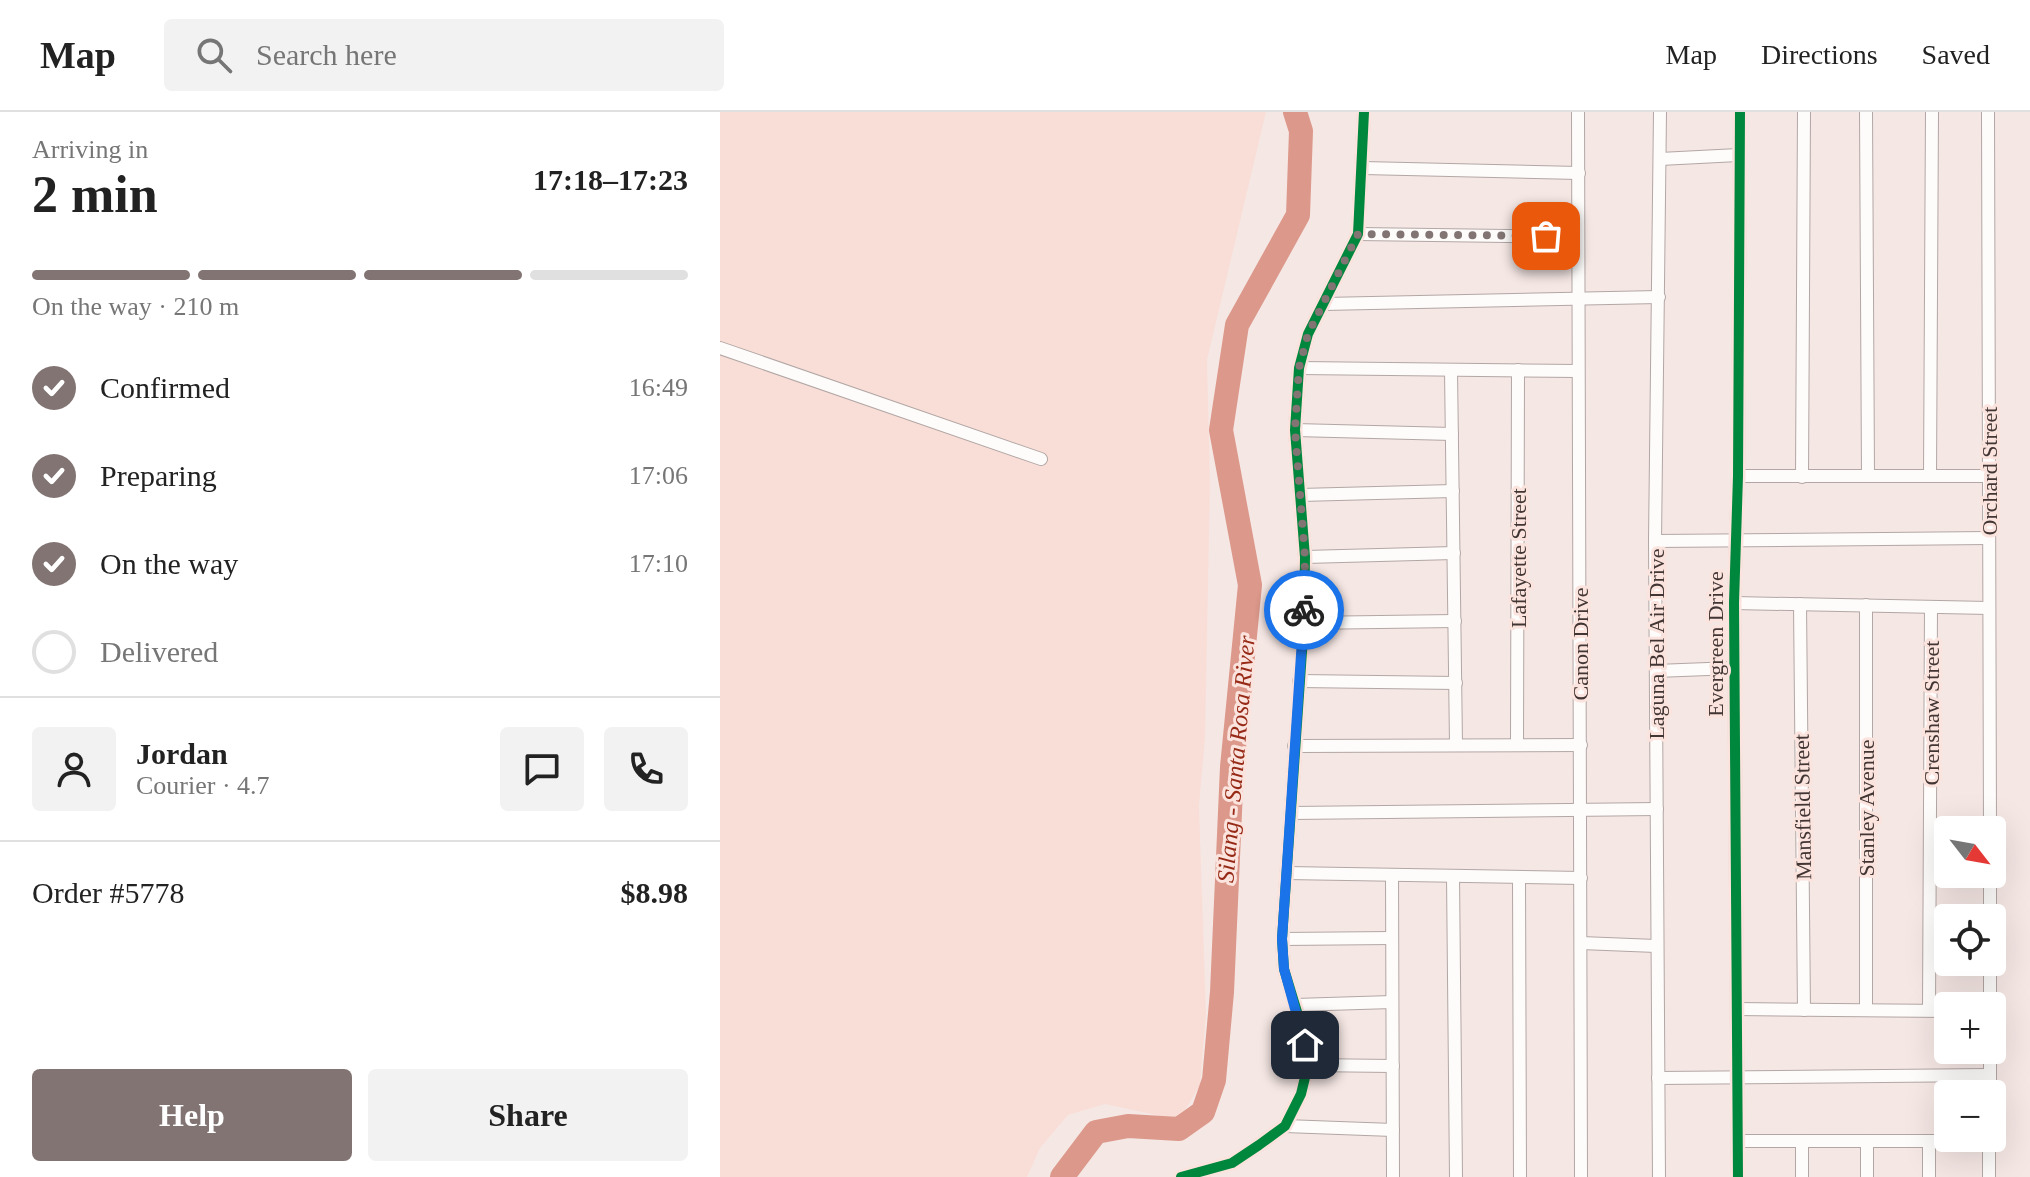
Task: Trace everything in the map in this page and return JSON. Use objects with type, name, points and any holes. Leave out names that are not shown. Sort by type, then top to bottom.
[{"type":"street","points":[[1181,1177],[1232,1163],[1285,1126],[1301,1094],[1308,1065],[1301,1025],[1284,969],[1282,939],[1304,623],[1305,557],[1295,430],[1299,368],[1308,334],[1358,234],[1364,112]]},
{"type":"street","name":"Canon Drive","points":[[1578,112],[1581,1177]]},
{"type":"street","name":"Laguna Bel Air Drive","points":[[1659,1177],[1655,541],[1660,112]]},
{"type":"street","name":"Evergreen Drive","points":[[1738,1177],[1734,603],[1738,476],[1740,112]]},
{"type":"street","points":[[1802,477],[1804,112]]},
{"type":"street","points":[[1866,112],[1868,476]]},
{"type":"street","points":[[1930,475],[1932,112]]},
{"type":"street","name":"Orchard Street","points":[[1988,112],[1990,816]]},
{"type":"street","points":[[1660,159],[1738,155]]},
{"type":"street","points":[[1363,168],[1579,173]]},
{"type":"street","points":[[1358,234],[1577,237]]},
{"type":"street","points":[[1324,304],[1659,297]]},
{"type":"street","points":[[720,348],[1041,459]]},
{"type":"street","points":[[1299,368],[1578,371]]},
{"type":"street","points":[[1451,370],[1456,744]]},
{"type":"street","name":"Lafayette Street","points":[[1517,745],[1518,370]]},
{"type":"street","points":[[1295,430],[1452,434]]},
{"type":"street","points":[[1738,476],[1989,476]]},
{"type":"street","points":[[1300,495],[1453,491]]},
{"type":"street","points":[[1655,541],[1989,538]]},
{"type":"street","points":[[1305,557],[1454,553]]},
{"type":"street","points":[[1734,603],[1989,608]]},
{"type":"street","name":"Mansfield Street","points":[[1800,604],[1804,1010]]},
{"type":"street","name":"Stanley Avenue","points":[[1866,605],[1866,1010]]},
{"type":"street","name":"Crenshaw Street","points":[[1929,1010],[1931,607]]},
{"type":"street","points":[[1304,623],[1455,621]]},
{"type":"street","points":[[1656,671],[1734,668]]},
{"type":"street","points":[[1299,681],[1456,683]]},
{"type":"street","points":[[1294,746],[1581,745]]},
{"type":"street","points":[[1291,813],[1657,809]]},
{"type":"street","points":[[1287,873],[1581,878]]},
{"type":"street","points":[[1392,875],[1393,1177]]},
{"type":"street","points":[[1453,876],[1456,1177]]},
{"type":"street","points":[[1519,877],[1520,1177]]},
{"type":"street","points":[[1282,939],[1392,938]]},
{"type":"street","points":[[1581,943],[1656,946]]},
{"type":"street","points":[[1295,1005],[1392,1002]]},
{"type":"street","points":[[1737,1009],[1934,1010]]},
{"type":"street","points":[[1990,1064],[1990,1080]]},
{"type":"street","points":[[1308,1065],[1393,1066]]},
{"type":"street","points":[[1658,1078],[1990,1075]]},
{"type":"street","points":[[1285,1126],[1393,1130]]},
{"type":"street","points":[[1738,1141],[1934,1141]]},
{"type":"street","points":[[1802,1141],[1802,1177]]},
{"type":"street","points":[[1867,1141],[1867,1177]]},
{"type":"street","points":[[1929,1141],[1929,1177]]},
{"type":"street","points":[[1989,1152],[1989,1177]]},
{"type":"street","points":[[1232,1163],[1239,1177]]},
{"type":"shaded area","points":[[720,112],[1266,112],[1207,360],[1210,485],[1205,739],[1199,805],[1206,1014],[1200,1085],[1179,1120],[1105,1104],[1068,1115],[1040,1148],[1027,1177],[720,1177]]},
{"type":"waterway","name":"Silang - Santa Rosa River","points":[[1062,1177],[1096,1132],[1128,1126],[1179,1129],[1203,1112],[1214,1080],[1222,992],[1232,767],[1250,585],[1221,430],[1237,325],[1298,215],[1301,131],[1295,112]]},
{"type":"cycle path","points":[[1181,1177],[1232,1163],[1285,1126],[1301,1094],[1308,1065],[1301,1025],[1284,969],[1282,939],[1304,623],[1305,557],[1295,430],[1299,368],[1308,334],[1358,234],[1364,112]]},
{"type":"cycle path","points":[[1738,1177],[1734,603],[1738,476],[1740,112]]},
{"type":"way so far","points":[[1304,610],[1305,557],[1295,430],[1299,368],[1308,334],[1358,234],[1546,236]]},
{"type":"route","points":[[1304,610],[1282,939],[1284,969],[1305,1045]]}]
